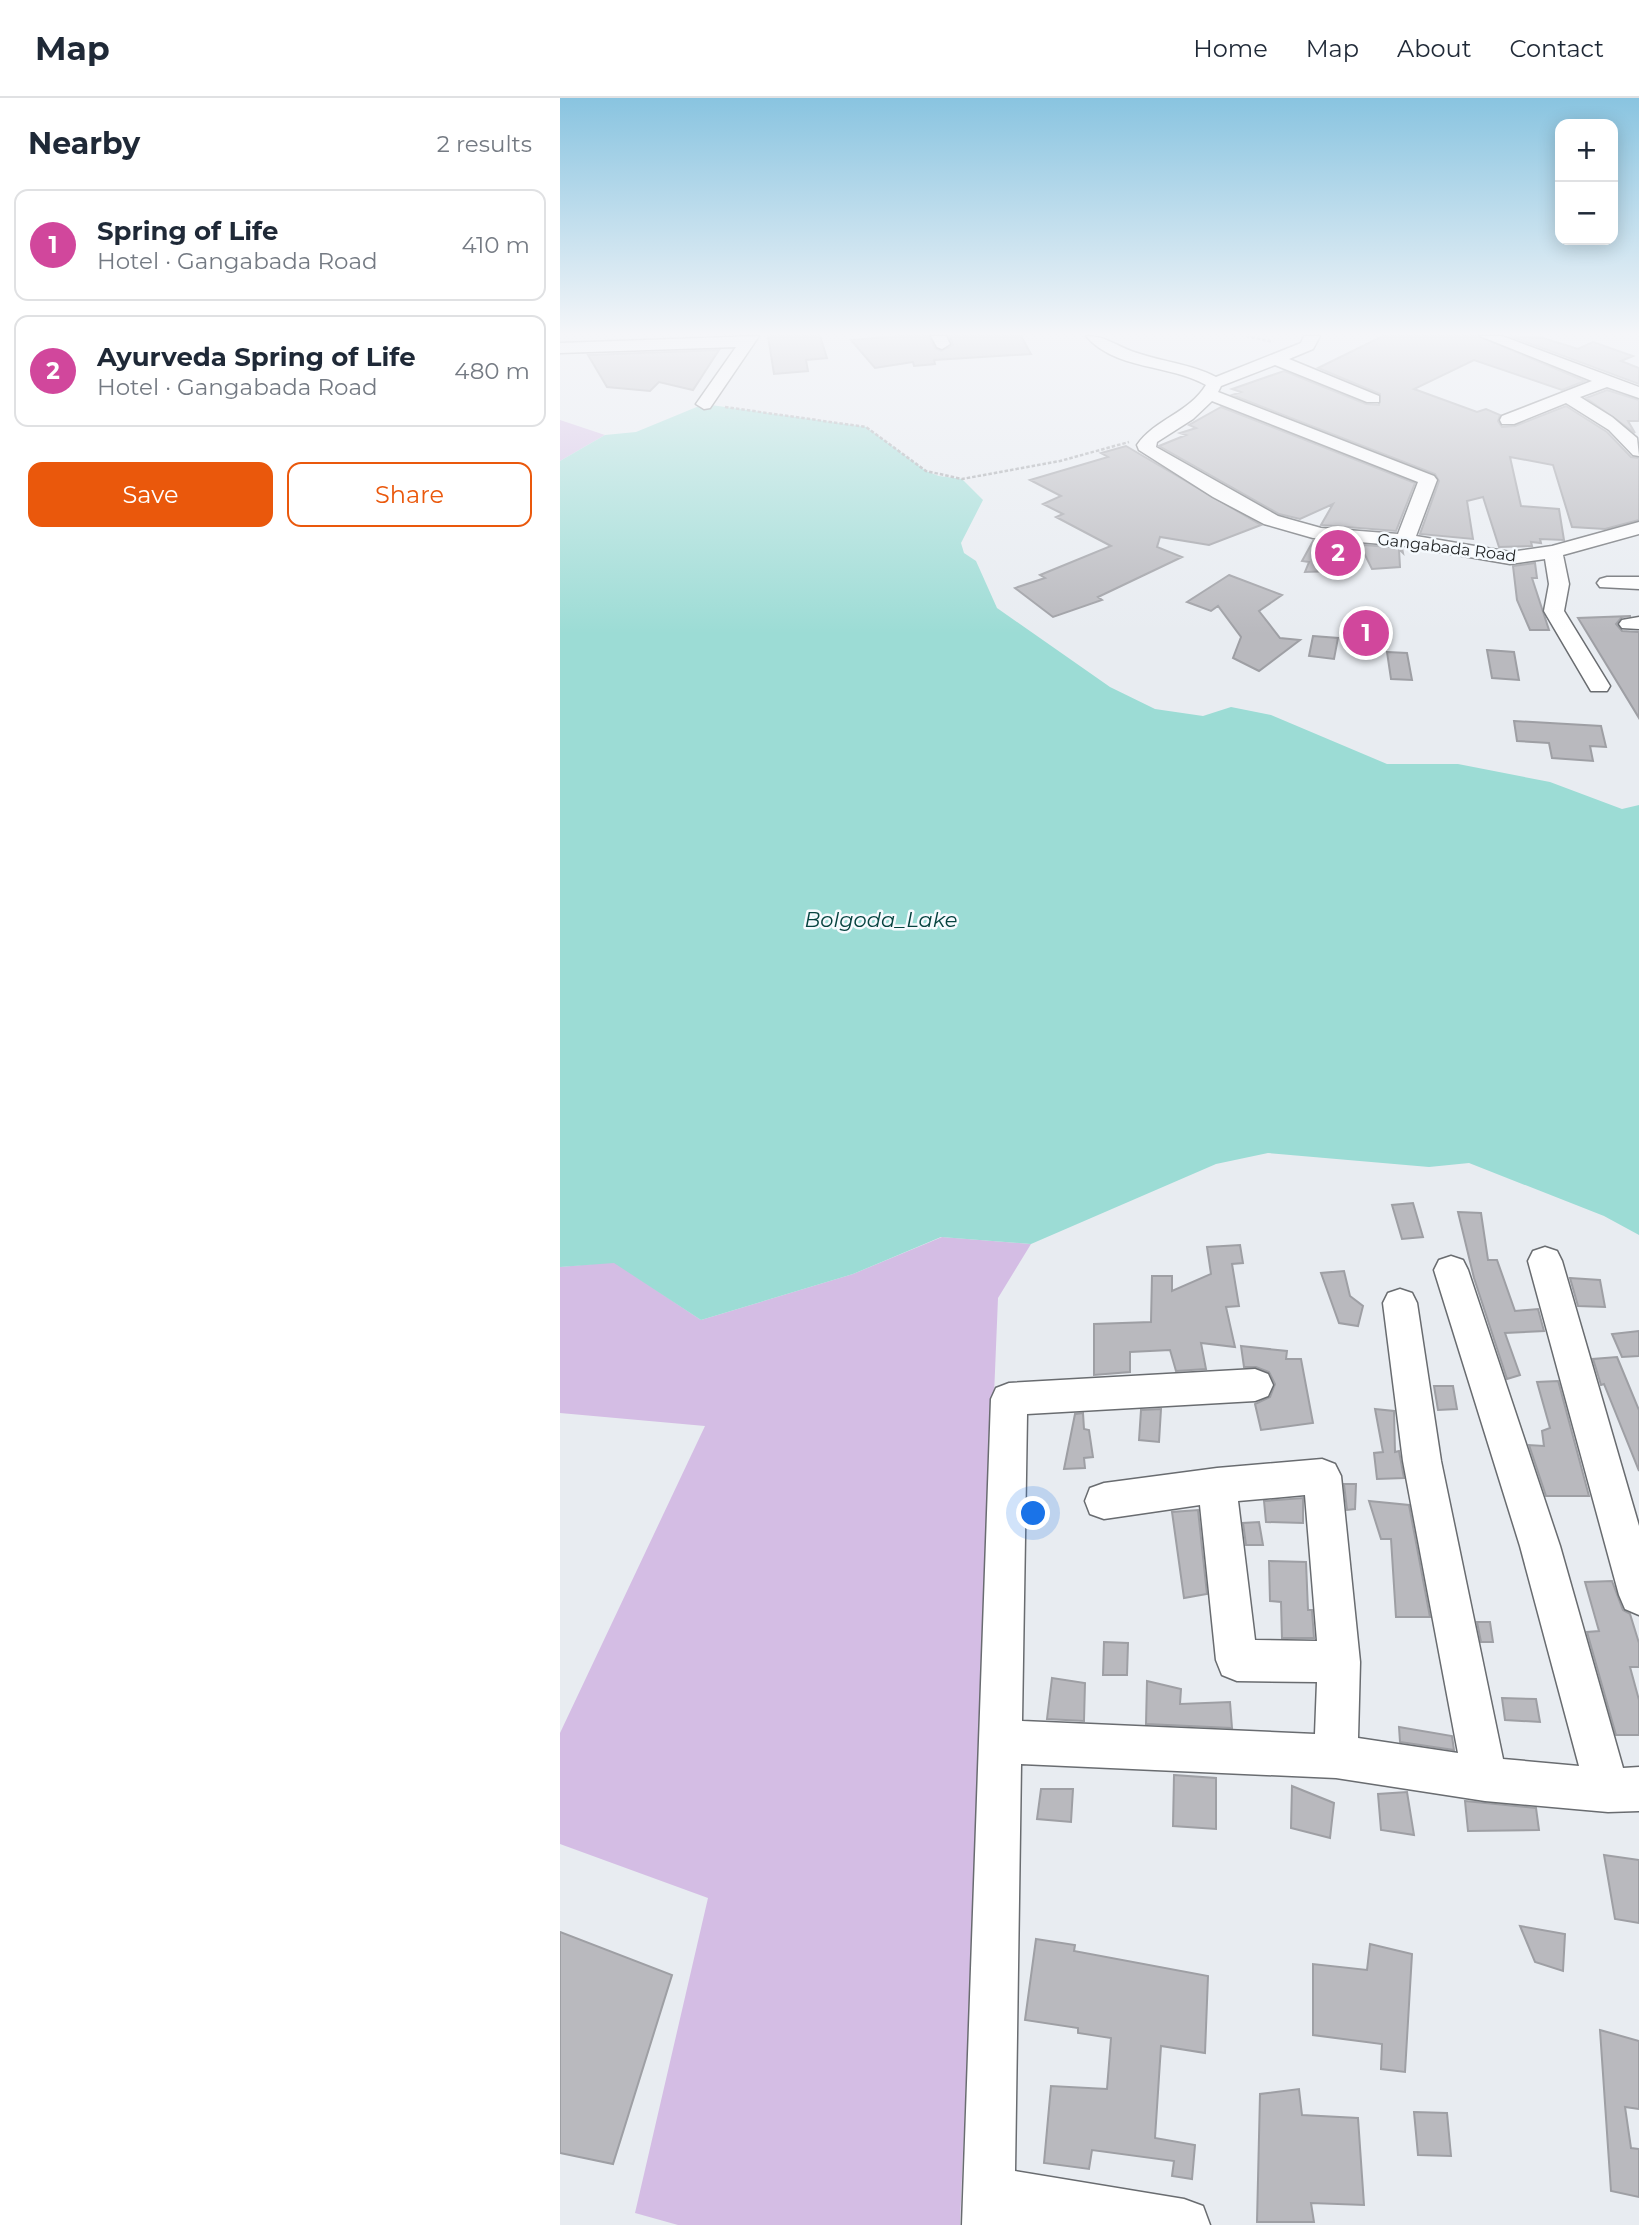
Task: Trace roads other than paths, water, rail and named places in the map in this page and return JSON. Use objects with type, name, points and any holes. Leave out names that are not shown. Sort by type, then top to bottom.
[{"type":"street","name":"Gangabada Road","points":[[1156,435],[1146,445],[1148,450],[1256,512],[1298,529],[1320,534],[1405,540],[1510,558],[1553,552],[1639,528]]},
{"type":"street","points":[[1318,435],[1428,480],[1405,540]]},
{"type":"street","points":[[1626,435],[1639,450]]},
{"type":"street","points":[[1553,552],[1559,584],[1554,611],[1599,686]]},
{"type":"street","points":[[1607,583],[1639,583]]},
{"type":"street","points":[[1545,1261],[1639,1595]]},
{"type":"street","points":[[1002,1742],[1336,1756],[1485,1779],[1624,1789],[1540,1546],[1451,1270]]},
{"type":"street","points":[[1400,1303],[1423,1461],[1485,1779]]},
{"type":"street","points":[[1184,2225],[989,2209],[1009,1399],[1255,1385]]},
{"type":"street","points":[[1104,1501],[1217,1485],[1322,1476],[1339,1662],[1336,1756]]},
{"type":"street","points":[[1217,1485],[1237,1660],[1339,1662]]},
{"type":"water","name":"Bolgoda_Lake","points":[[605,435],[877,435],[926,471],[962,479],[983,500],[961,543],[964,553],[976,561],[997,608],[1110,687],[1155,709],[1203,716],[1231,707],[1271,715],[1387,764],[1458,764],[1550,782],[1622,809],[1639,805],[1639,1235],[1604,1216],[1469,1163],[1429,1167],[1268,1153],[1216,1164],[1031,1244],[941,1237],[853,1274],[701,1320],[614,1263],[560,1267],[560,461]]},
{"type":"place","name":"Ayurveda Spring of Life","points":[[1338,553]]},
{"type":"place","name":"Spring of Life","points":[[1366,633]]}]
